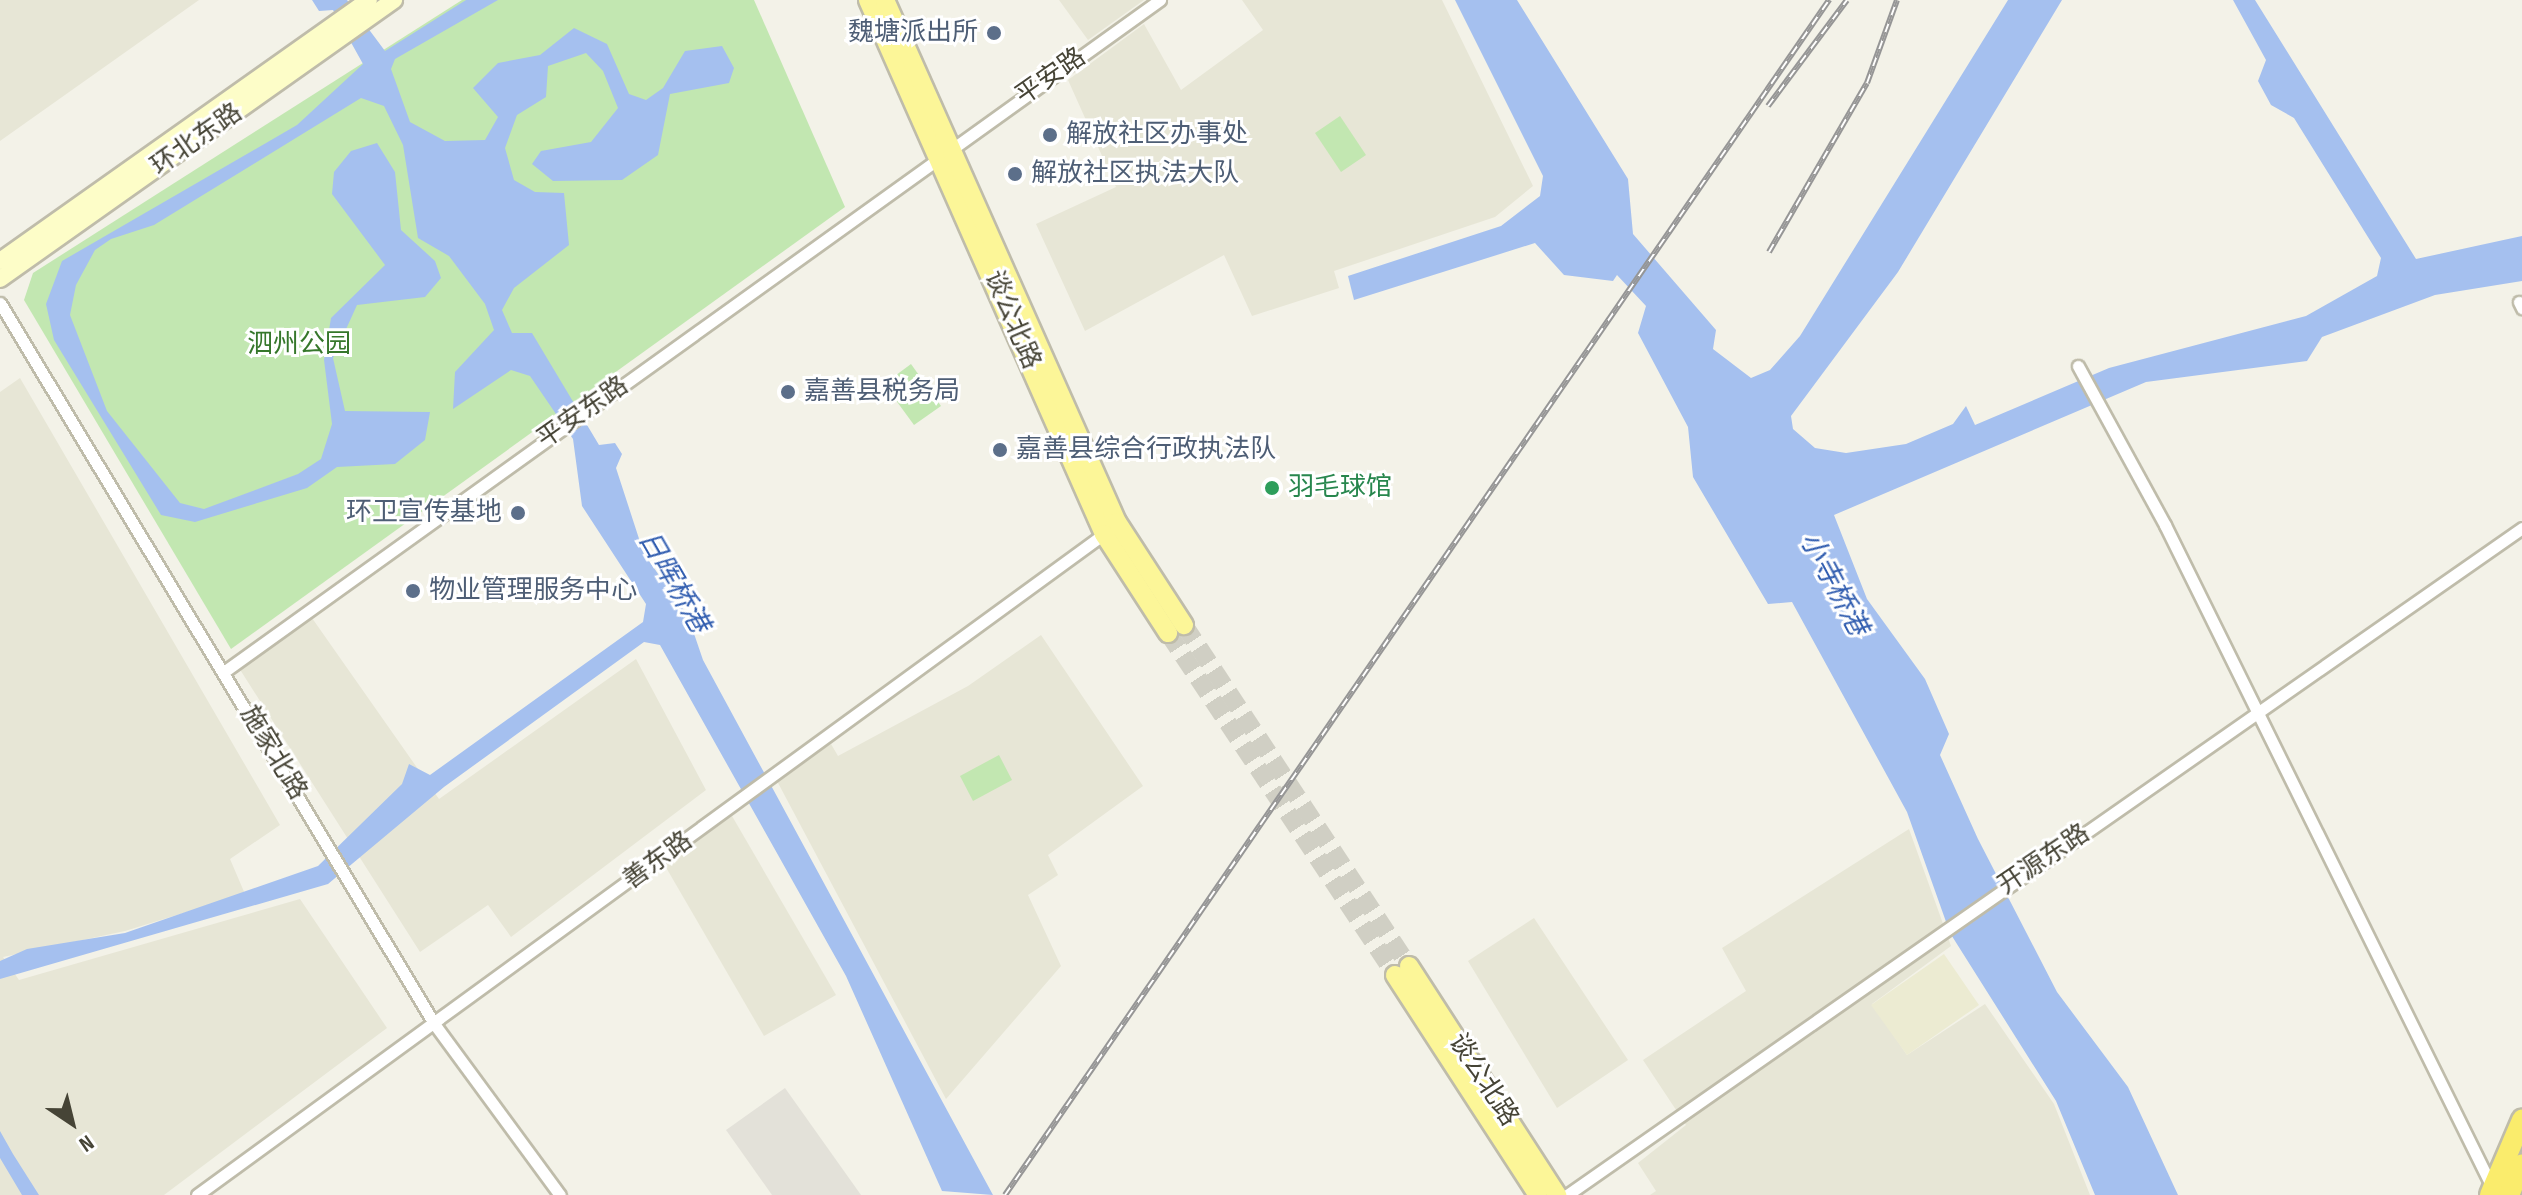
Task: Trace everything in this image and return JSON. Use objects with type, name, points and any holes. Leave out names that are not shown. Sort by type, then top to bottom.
[{"type":"highway","points":[[2497,1193],[2522,1120]]},
{"type":"highway","points":[[2497,1193],[2522,1165]]},
{"type":"main road","name":"谈公北路","points":[[868,0],[947,151]]},
{"type":"main road","name":"谈公北路","points":[[885,0],[947,151],[1111,528],[1176,629]]},
{"type":"main road","name":"谈公北路","points":[[1538,1195],[1402,970],[1557,1195]]},
{"type":"street","name":"环北东路","points":[[0,279],[366,8],[394,0]]},
{"type":"street","name":"平安路","points":[[947,151],[1160,0]]},
{"type":"street","name":"环北东路","points":[[0,261],[338,31]]},
{"type":"street","name":"平安东路","points":[[225,671],[947,151]]},
{"type":"street","name":"施家北路","points":[[0,303],[225,671],[435,1025],[560,1195]]},
{"type":"street","points":[[2078,366],[2106,412],[2497,1193]]},
{"type":"street","name":"善东路","points":[[197,1195],[435,1025],[1111,528]]},
{"type":"street","name":"开源东路","points":[[1567,1195],[2032,868],[2259,715],[2522,528]]},
{"type":"shaded area","points":[[0,0],[199,0],[0,141]]},
{"type":"shaded area","points":[[1059,0],[1144,0],[1088,40]]},
{"type":"shaded area","points":[[1242,0],[1442,0],[1533,186],[1495,217],[1334,271],[1339,288],[1252,316],[1224,255],[1085,331],[1036,224],[1116,187],[1068,80],[1144,24],[1181,90],[1263,30]]},
{"type":"shaded area","points":[[20,378],[280,825],[230,859],[245,894],[125,931],[3,957],[19,980],[300,899],[387,1028],[164,1195],[0,1195],[0,392]]},
{"type":"shaded area","points":[[312,618],[439,799],[636,659],[706,790],[511,937],[488,905],[420,952],[239,668]]},
{"type":"shaded area","points":[[1041,635],[1143,786],[1048,855],[1058,875],[1028,895],[1061,966],[946,1099],[777,781],[831,744],[838,756],[968,686]]},
{"type":"shaded area","points":[[732,816],[836,995],[764,1036],[664,864]]},
{"type":"shaded area","points":[[1909,829],[1951,946],[1872,1004],[1907,1055],[1985,1004],[2054,1104],[2090,1195],[1650,1195],[1656,1191],[1638,1163],[1686,1125],[1643,1060],[1746,991],[1722,948]]},
{"type":"shaded area","points":[[1534,918],[1628,1060],[1557,1108],[1468,961]]},
{"type":"shaded area","points":[[1944,954],[1979,1005],[1907,1055],[1871,1005]]},
{"type":"shaded area","points":[[785,1088],[861,1195],[772,1195],[726,1130]]},
{"type":"green space","name":"泗州公园","points":[[462,0],[754,0],[845,207],[231,649],[24,300],[33,273]]},
{"type":"green space","points":[[1340,116],[1366,155],[1341,172],[1315,133]]},
{"type":"green space","points":[[911,364],[941,406],[914,425],[884,384]]},
{"type":"green space","points":[[999,755],[1012,780],[973,801],[960,776]]},
{"type":"water","points":[[312,0],[347,0],[385,51],[466,0],[498,0],[395,59],[391,69],[410,122],[445,141],[485,140],[498,117],[473,88],[498,63],[540,55],[574,28],[607,44],[629,94],[646,100],[663,88],[685,51],[722,46],[734,68],[729,83],[670,94],[658,155],[622,180],[553,181],[532,164],[541,151],[591,142],[618,108],[603,71],[586,53],[548,66],[546,97],[517,115],[505,148],[514,180],[535,192],[564,193],[569,245],[514,288],[502,310],[512,333],[532,333],[599,445],[615,443],[622,454],[616,468],[644,554],[688,616],[703,660],[993,1195],[942,1191],[846,976],[660,645],[644,642],[444,787],[328,884],[0,979],[0,961],[27,949],[125,933],[318,866],[402,784],[409,764],[430,775],[643,622],[646,604],[582,506],[573,439],[530,376],[511,370],[453,409],[455,372],[494,330],[485,304],[449,256],[418,238],[403,145],[384,106],[361,98],[154,225],[111,239],[95,250],[76,285],[70,315],[107,411],[180,503],[204,509],[298,474],[321,459],[332,424],[324,360],[331,318],[385,265],[332,194],[334,172],[351,151],[377,143],[395,172],[401,230],[435,261],[441,278],[425,297],[357,305],[333,358],[345,411],[430,412],[425,440],[395,464],[337,467],[307,488],[195,522],[161,515],[54,340],[46,304],[62,261],[297,125],[363,64],[333,10],[319,11]]},
{"type":"water","name":"小寺桥港","points":[[1455,0],[1517,0],[1628,179],[1633,234],[1716,330],[1713,349],[1751,378],[1770,370],[1800,336],[2008,0],[2062,0],[1898,272],[1791,416],[1793,429],[1815,448],[1846,453],[1906,444],[1953,424],[1966,406],[1975,425],[2109,368],[2306,316],[2377,276],[2381,258],[2294,118],[2271,105],[2258,81],[2266,60],[2233,0],[2255,0],[2416,259],[2522,236],[2522,281],[2435,295],[2322,337],[2307,361],[2146,382],[1834,515],[1867,599],[1925,679],[1949,734],[1940,755],[1978,839],[2057,992],[2128,1087],[2178,1195],[2095,1195],[2056,1101],[1950,933],[1907,812],[1792,602],[1768,604],[1693,477],[1688,427],[1638,333],[1646,306],[1617,275],[1613,281],[1564,275],[1535,243],[1354,300],[1348,276],[1501,226],[1540,196],[1543,176]]},
{"type":"water","points":[[0,1131],[39,1195],[22,1195],[0,1158]]},
{"type":"tunnel","points":[[1184,625],[1409,966]]},
{"type":"tunnel","points":[[1168,633],[1395,975]]},
{"type":"railway","points":[[1005,1195],[1829,0]]},
{"type":"railway","points":[[1768,106],[1847,0]]},
{"type":"railway","points":[[1769,252],[1867,83],[1897,0]]},
{"type":"place","name":"魏塘派出所","points":[[994,33]]},
{"type":"place","name":"解放社区办事处","points":[[1050,135]]},
{"type":"place","name":"解放社区执法大队","points":[[1015,174]]},
{"type":"place","name":"嘉善县税务局","points":[[788,392]]},
{"type":"place","name":"嘉善县综合行政执法队","points":[[1000,450]]},
{"type":"place","name":"羽毛球馆","points":[[1272,488]]},
{"type":"place","name":"环卫宣传基地","points":[[518,513]]},
{"type":"place","name":"物业管理服务中心","points":[[413,591]]},
{"type":"water label","name":"日晖桥港","points":[[673,582]]}]
